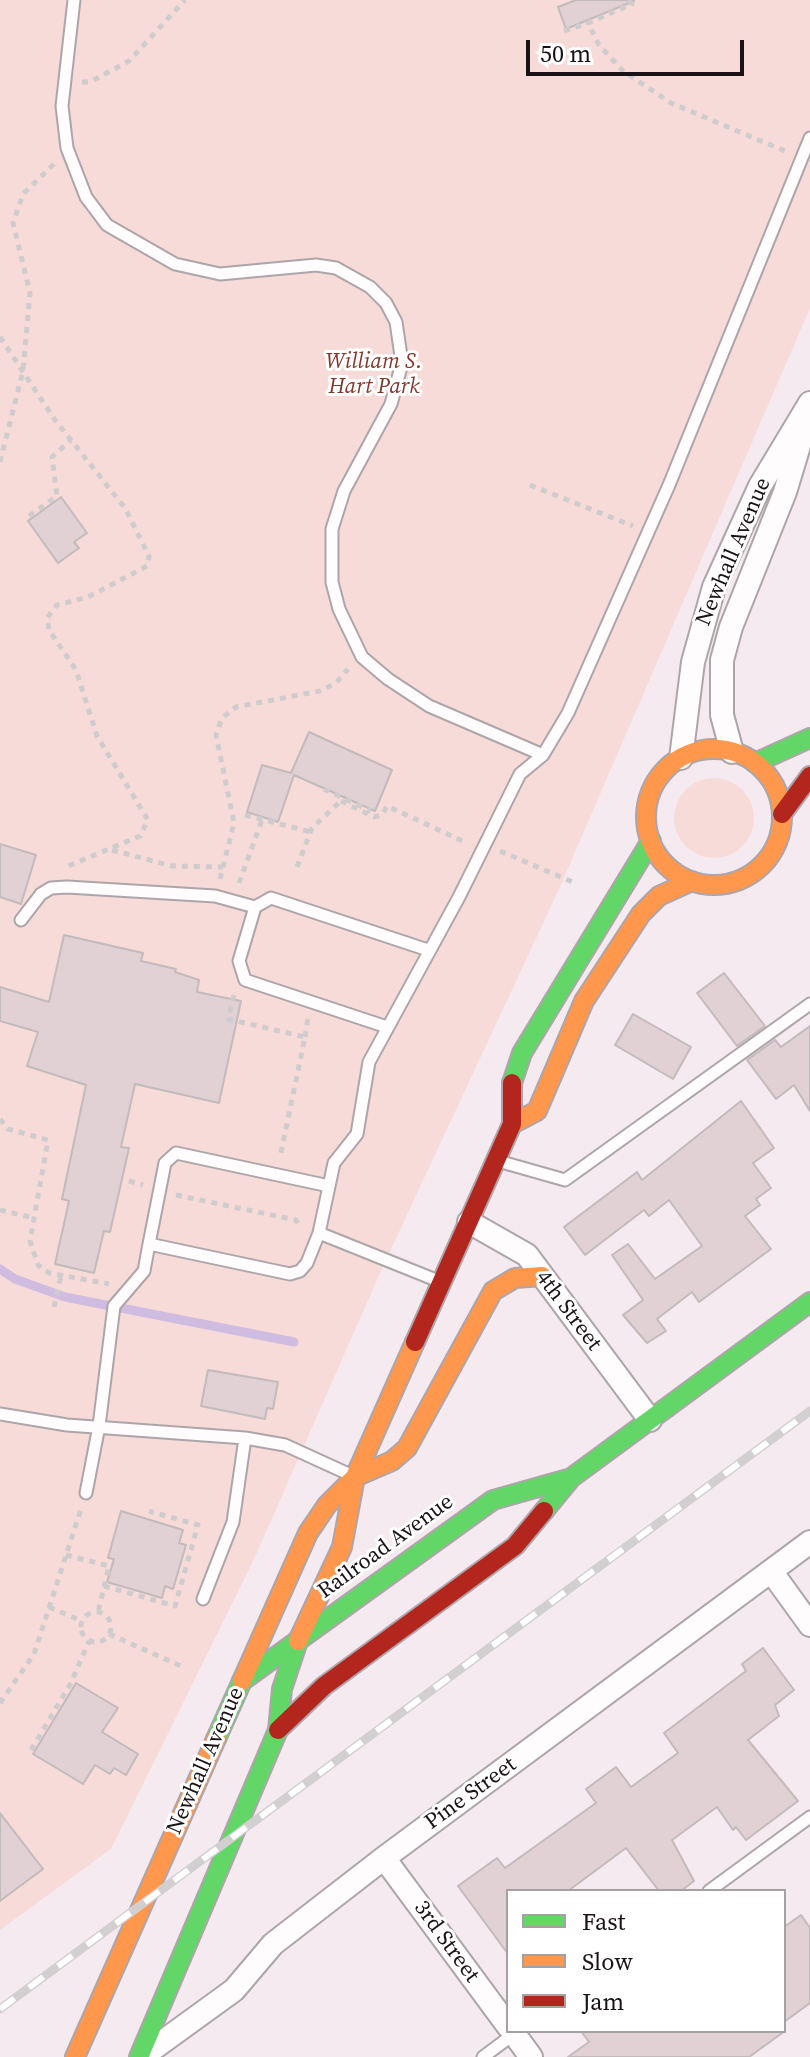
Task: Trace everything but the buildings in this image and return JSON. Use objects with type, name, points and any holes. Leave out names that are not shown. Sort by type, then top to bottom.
[{"type":"street","name":"Newhall Avenue","points":[[732,752],[722,715],[722,660],[731,627],[785,492],[810,406]]},
{"type":"street","name":"Newhall Avenue","points":[[681,758],[693,662],[714,587],[760,486],[810,406]]},
{"type":"street","points":[[755,763],[810,738]]},
{"type":"street","points":[[782,814],[771,781],[755,763],[732,752],[711,749],[681,758],[662,773],[651,794],[647,818],[651,841],[663,861],[692,881],[727,883],[759,868],[778,838],[782,814],[810,776]]},
{"type":"street","name":"Newhall Avenue","points":[[140,2057],[278,1730],[282,1689],[298,1641],[342,1547],[355,1477],[512,1124],[510,1089],[522,1053],[651,841]]},
{"type":"street","name":"Newhall Avenue","points":[[512,1124],[537,1111],[584,1001],[641,914],[659,896],[692,881]]},
{"type":"street","name":"4th Street","points":[[469,1222],[519,1249],[650,1420]]},
{"type":"street","points":[[355,1477],[392,1461],[407,1448],[493,1291],[515,1278],[542,1276]]},
{"type":"street","name":"Railroad Avenue","points":[[278,1730],[324,1686],[515,1546],[571,1478],[810,1302]]},
{"type":"street","name":"Newhall Avenue","points":[[75,2057],[308,1533],[327,1505],[355,1477]]},
{"type":"street","name":"Railroad Avenue","points":[[242,1681],[493,1500],[525,1488],[571,1478]]},
{"type":"street","name":"Pine Street","points":[[140,2057],[234,1990],[273,1944],[384,1858],[810,1542]]},
{"type":"street","points":[[771,1571],[810,1625]]},
{"type":"street","name":"3rd Street","points":[[384,1858],[506,2022]]},
{"type":"street","name":"3rd Street","points":[[514,2033],[531,2057]]},
{"type":"lane","points":[[74,0],[62,106],[68,153],[86,197],[107,225],[175,264],[211,272],[242,273],[316,265],[336,268],[370,287],[386,303],[396,322],[402,363],[399,379],[391,404],[344,491],[332,529],[332,582],[348,633],[362,657],[388,679],[429,706],[543,755]]},
{"type":"lane","points":[[149,1244],[290,1274],[300,1271],[319,1233],[334,1163],[357,1134],[369,1062],[520,774],[543,755],[568,713],[648,532],[810,138]]},
{"type":"lane","points":[[21,920],[41,894],[51,888],[215,896],[255,907]]},
{"type":"lane","points":[[387,1027],[245,980],[239,961],[255,907],[271,898],[428,950]]},
{"type":"lane","points":[[497,1160],[565,1180],[810,1004]]},
{"type":"lane","points":[[86,1493],[99,1426],[114,1306],[144,1271],[165,1163],[180,1152],[329,1186]]},
{"type":"lane","points":[[319,1233],[442,1282]]},
{"type":"lane","points":[[0,1414],[67,1425],[245,1438],[285,1445],[355,1477]]},
{"type":"lane","points":[[203,1599],[233,1522],[245,1438]]},
{"type":"lane","points":[[712,1889],[810,1817]]},
{"type":"lane","points":[[483,2057],[511,2033]]},
{"type":"path","points":[[65,82],[90,82],[129,61],[185,0]]},
{"type":"path","points":[[564,31],[630,2]]},
{"type":"path","points":[[588,23],[599,45],[623,71],[650,92],[801,158]]},
{"type":"path","points":[[0,462],[23,371],[30,293],[13,223],[23,194],[48,168]]},
{"type":"path","points":[[0,337],[71,440],[125,508],[149,556],[147,566],[88,597],[57,605],[47,618],[49,630],[82,683],[97,736],[148,820],[140,836],[65,867],[51,888]]},
{"type":"path","points":[[29,516],[57,496],[52,457],[71,440]]},
{"type":"path","points":[[530,485],[648,532]]},
{"type":"path","points":[[215,896],[234,823],[216,735],[222,718],[236,707],[320,691],[336,683],[362,657]]},
{"type":"path","points":[[324,789],[374,817],[382,815],[387,806],[467,843],[485,845],[575,883]]},
{"type":"path","points":[[342,800],[371,811]]},
{"type":"path","points":[[297,867],[311,832],[342,800]]},
{"type":"path","points":[[245,815],[311,832]]},
{"type":"path","points":[[232,900],[262,820]]},
{"type":"path","points":[[111,850],[172,866],[223,867]]},
{"type":"path","points":[[241,970],[228,1019],[305,1037],[277,1174]]},
{"type":"path","points":[[0,1119],[8,1129],[48,1140],[30,1241],[33,1255],[43,1270],[61,1276],[130,1287]]},
{"type":"path","points":[[160,1189],[296,1220],[314,1247]]},
{"type":"path","points":[[0,1211],[34,1218]]},
{"type":"path","points":[[55,1304],[61,1276]]},
{"type":"path","points":[[0,1703],[34,1654],[86,1493]]},
{"type":"path","points":[[104,1586],[175,1606],[198,1525],[149,1511]]},
{"type":"path","points":[[66,1555],[109,1566],[98,1613]]},
{"type":"path","points":[[49,1607],[82,1621]]},
{"type":"path","points":[[98,1613],[108,1619],[109,1634],[101,1641],[89,1641],[81,1633],[82,1621],[87,1615],[98,1613]]},
{"type":"path","points":[[109,1634],[181,1666]]},
{"type":"path","points":[[31,1750],[71,1683],[89,1641]]},
{"type":"green space","name":"William S. Hart Park","points":[[0,0],[810,0],[810,308],[560,887],[384,1264],[255,1557],[111,1849],[0,1930]]},
{"type":"green space","points":[[714,778],[729,781],[742,790],[751,803],[754,818],[751,833],[742,846],[729,855],[714,858],[699,855],[686,846],[677,833],[674,818],[677,803],[686,790],[699,781]]},
{"type":"waterway","points":[[0,1269],[15,1279],[65,1297],[294,1342]]},
{"type":"railway","points":[[0,2009],[810,1411]]},
{"type":"traffic: fast","points":[[755,763],[810,738]]},
{"type":"traffic: fast","points":[[512,1083],[522,1053],[651,841]]},
{"type":"traffic: fast","points":[[544,1511],[571,1478],[810,1302]]},
{"type":"traffic: fast","points":[[216,1739],[242,1681],[493,1500],[571,1478]]},
{"type":"traffic: fast","points":[[139,2057],[278,1730],[282,1689],[298,1641]]},
{"type":"traffic: slow","points":[[714,749],[740,755],[762,769],[776,791],[782,817],[776,843],[762,865],[740,879],[714,885],[688,879],[666,865],[652,843],[646,817],[652,791],[666,769],[688,755],[714,749]]},
{"type":"traffic: slow","points":[[512,1124],[537,1111],[584,1001],[641,914],[659,896],[692,881]]},
{"type":"traffic: slow","points":[[242,1681],[308,1533],[327,1505],[355,1477],[392,1461],[407,1448],[493,1291],[515,1278],[542,1276]]},
{"type":"traffic: slow","points":[[298,1641],[342,1547],[355,1477],[415,1342]]},
{"type":"traffic: slow","points":[[75,2057],[216,1739]]},
{"type":"traffic: jam","points":[[782,814],[810,776]]},
{"type":"traffic: jam","points":[[415,1342],[512,1124],[512,1083]]},
{"type":"traffic: jam","points":[[278,1730],[324,1686],[515,1546],[544,1511]]}]
